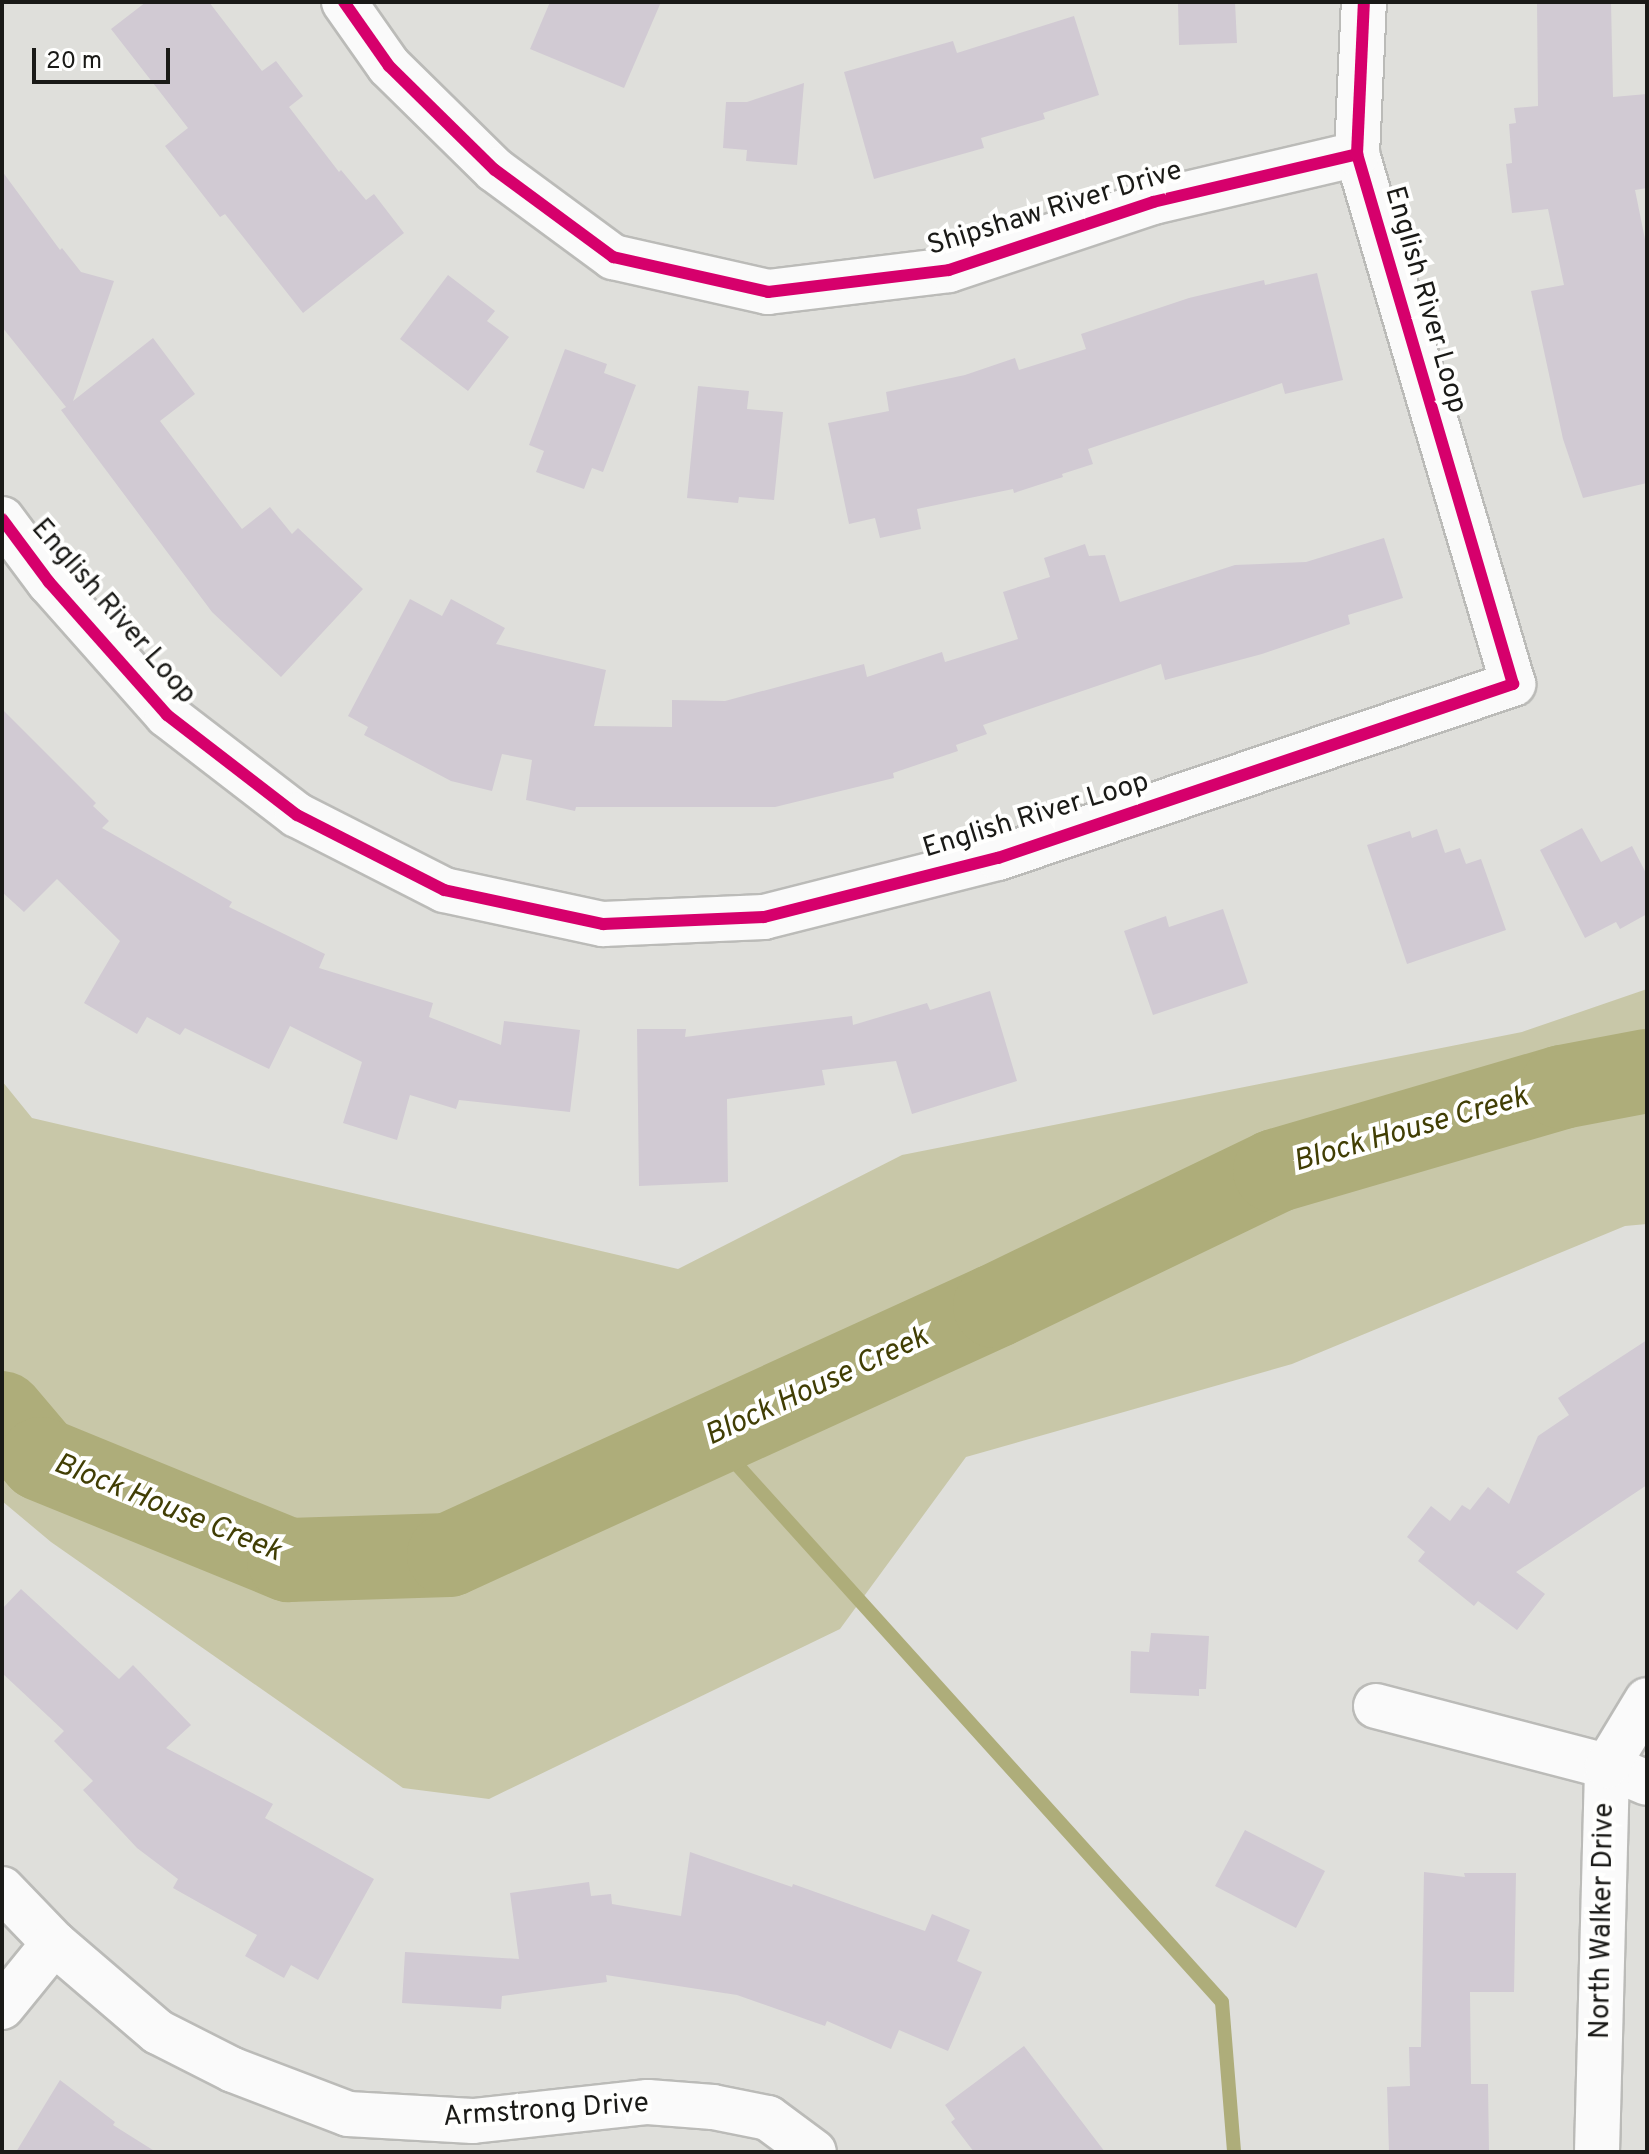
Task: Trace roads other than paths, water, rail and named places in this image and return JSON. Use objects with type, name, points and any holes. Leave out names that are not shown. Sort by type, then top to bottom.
[{"type":"street","name":"Shipshaw River Drive","points":[[344,2],[389,66],[495,170],[613,257],[768,292],[949,270],[1153,202],[1357,154]]},
{"type":"street","name":"English River Loop","points":[[2,519],[49,582],[167,715],[297,815],[444,890],[603,924],[764,917],[998,858],[1513,684],[1357,154],[1364,2]]},
{"type":"street","name":"North Walker Drive","points":[[1597,2152],[1607,1766],[1647,1700]]},
{"type":"street","points":[[1376,1706],[1607,1766],[1647,1783]]},
{"type":"street","name":"Armstrong Drive","points":[[2,1889],[54,1943],[158,2032],[233,2070],[348,2114],[473,2121],[648,2102],[713,2107],[768,2118],[814,2152]]},
{"type":"street","points":[[2,2007],[54,1943]]},
{"type":"waterway","name":"Block House Creek","points":[[2,1413],[41,1459],[289,1560],[449,1555],[995,1306],[1275,1171],[1562,1087],[1647,1071]]},
{"type":"waterway","points":[[712,1437],[1222,2002],[1234,2152]]}]
